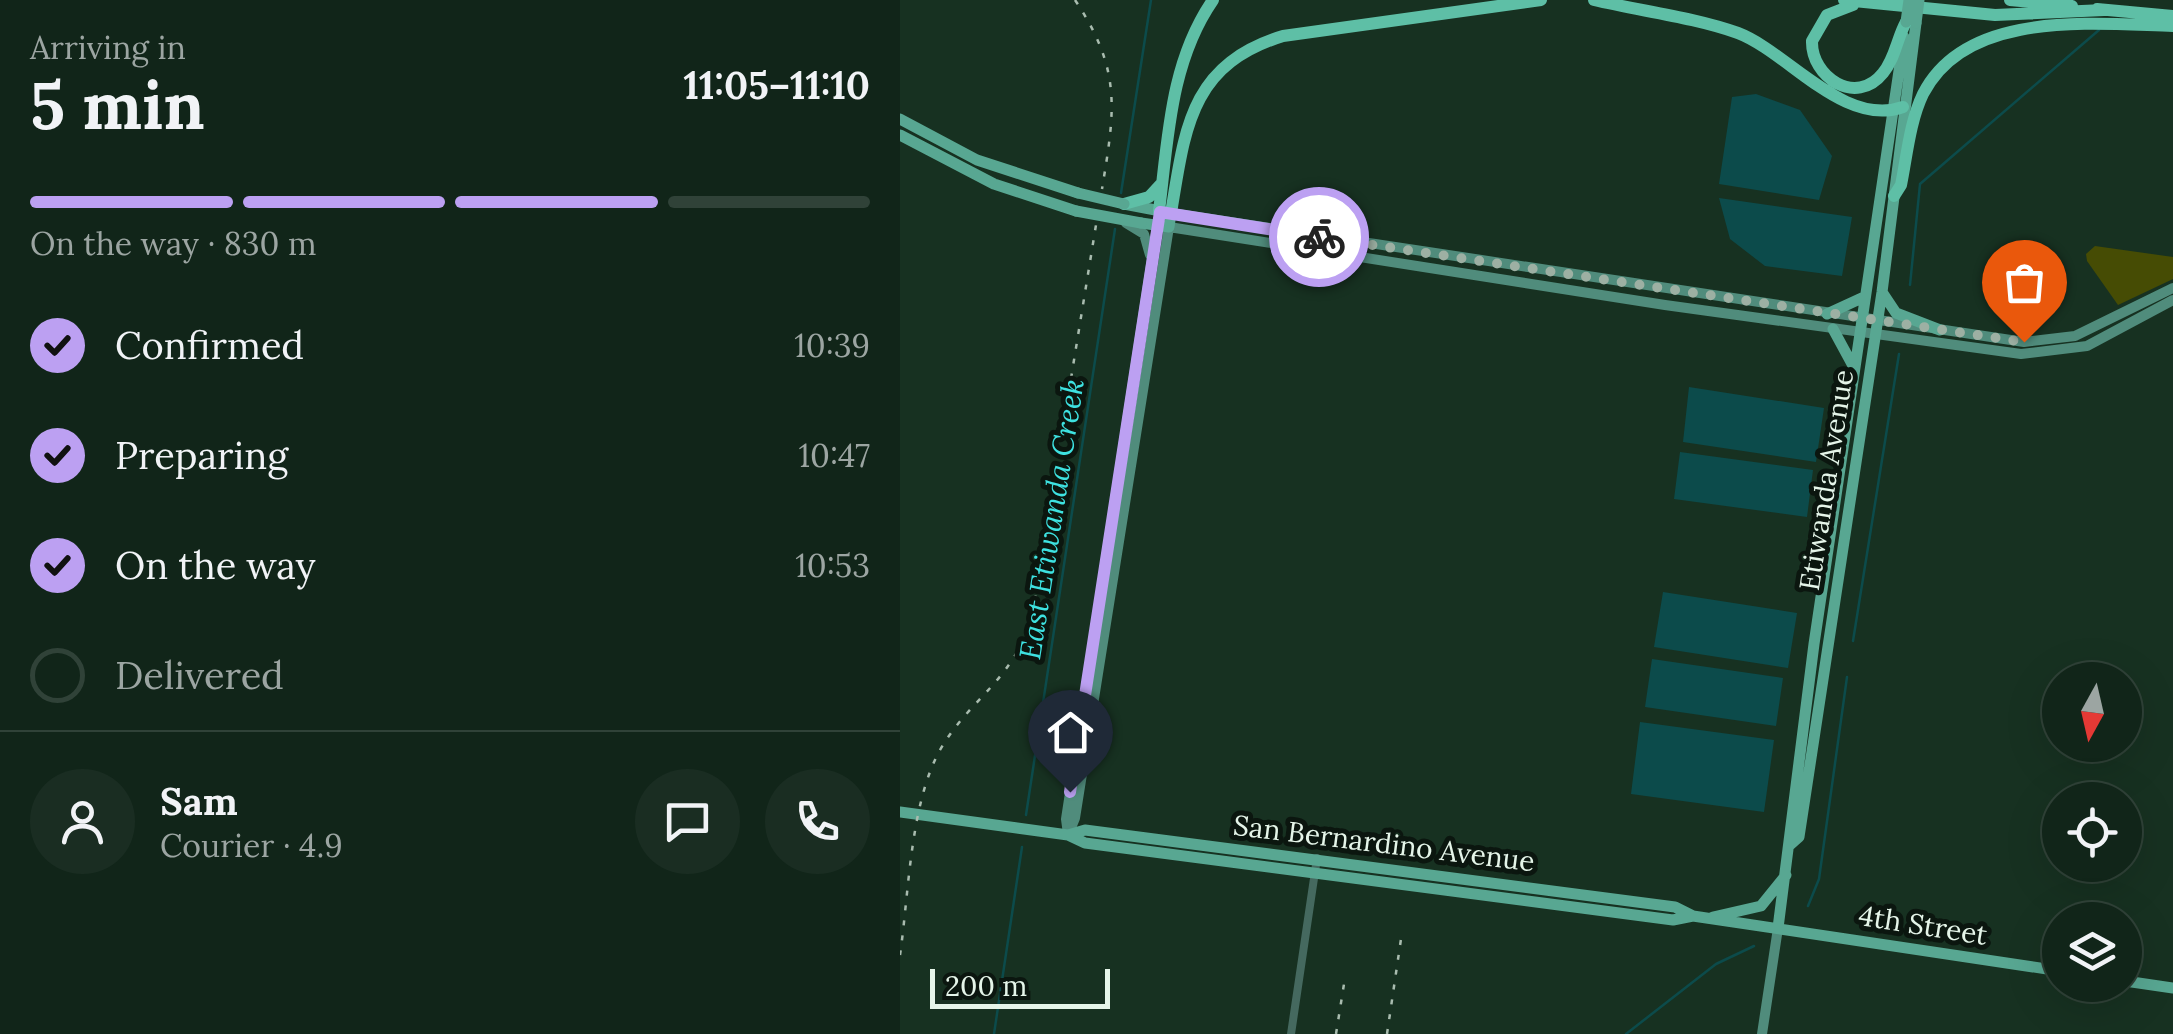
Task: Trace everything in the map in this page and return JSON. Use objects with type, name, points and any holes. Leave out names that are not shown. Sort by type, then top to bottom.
[{"type":"highway","points":[[1164,220],[1163,182],[1181,66],[1213,0]]},
{"type":"highway","points":[[1164,220],[1184,128],[1192,109],[1215,76],[1245,52],[1282,36],[1540,0]]},
{"type":"highway","points":[[1594,0],[1740,34],[1834,96],[1898,109]]},
{"type":"highway","points":[[1844,0],[2028,16],[2109,10]]},
{"type":"highway","points":[[2010,0],[2173,16]]},
{"type":"highway","points":[[1886,5],[1846,6],[1819,22],[1812,48],[1824,76],[1848,87],[1875,81],[1887,68],[1911,22]]},
{"type":"highway","points":[[1894,196],[1901,184],[1919,104],[1946,63],[1972,45],[2003,34],[2102,26],[2173,26]]},
{"type":"highway","points":[[1124,204],[1143,204],[1163,182]]},
{"type":"main road","name":"Etiwanda Avenue","points":[[1909,0],[1911,22]]},
{"type":"main road","name":"Etiwanda Avenue","points":[[1762,1034],[1859,326],[1911,22],[1919,0]]},
{"type":"main road","name":"Etiwanda Avenue","points":[[1790,845],[1798,837],[1882,292],[1894,196],[1898,109]]},
{"type":"main road","points":[[900,119],[977,160],[1124,204]]},
{"type":"main road","points":[[900,135],[994,184],[1140,226],[1164,220],[1828,314],[1859,326]]},
{"type":"main road","points":[[1143,204],[1164,220],[1834,329],[1859,326],[1940,330],[2042,342],[2075,336],[2173,288]]},
{"type":"main road","points":[[1068,835],[1066,818],[1132,387],[1152,261],[1164,220]]},
{"type":"main road","points":[[1068,835],[1075,818],[1133,449],[1164,220]]},
{"type":"main road","points":[[1140,226],[1152,261]]},
{"type":"main road","points":[[1882,292],[1896,313],[1940,330]]},
{"type":"main road","points":[[1828,314],[1864,296]]},
{"type":"main road","points":[[1876,328],[1958,347],[2020,354],[2064,352],[2105,338],[2173,300]]},
{"type":"main road","points":[[1834,329],[1853,368]]},
{"type":"main road","points":[[1958,347],[1967,343],[2001,347],[2007,340]]},
{"type":"main road","points":[[1132,387],[1135,403],[1128,442],[1133,449]]},
{"type":"main road","name":"San Bernardino Avenue","points":[[900,812],[1037,832],[1068,835],[1085,830],[1316,864],[1675,907],[1693,916],[1778,928]]},
{"type":"main road","points":[[1708,918],[1757,908],[1786,875]]},
{"type":"main road","name":"4th Street","points":[[1778,928],[2042,968]]},
{"type":"main road","points":[[2142,983],[2173,988]]},
{"type":"street","points":[[1290,1034],[1316,864]]},
{"type":"green space","points":[[2095,246],[2173,257],[2173,279],[2118,305],[2087,261],[2086,254]]},
{"type":"water","points":[[1756,94],[1800,110],[1832,156],[1819,200],[1719,184],[1732,97]]},
{"type":"water","points":[[1719,198],[1852,217],[1842,276],[1765,266],[1730,239]]},
{"type":"water","points":[[1689,387],[1824,408],[1816,462],[1683,442]]},
{"type":"water","points":[[1680,452],[1813,470],[1807,517],[1674,499]]},
{"type":"water","points":[[1663,592],[1797,613],[1788,668],[1654,647]]},
{"type":"water","points":[[1652,659],[1783,678],[1776,726],[1645,707]]},
{"type":"water","points":[[1640,722],[1774,740],[1764,812],[1631,794]]},
{"type":"waterway","name":"East Etiwanda Creek","points":[[1121,193],[1151,0]]},
{"type":"waterway","points":[[1910,285],[1920,184],[2099,30]]},
{"type":"waterway","name":"East Etiwanda Creek","points":[[1026,815],[1115,229]]},
{"type":"waterway","points":[[1853,641],[1899,354]]},
{"type":"waterway","points":[[1808,906],[1819,879],[1847,677]]},
{"type":"waterway","name":"East Etiwanda Creek","points":[[994,1034],[1022,847]]},
{"type":"waterway","points":[[1626,1034],[1716,964],[1754,946]]},
{"type":"railway","points":[[1075,0],[1101,48],[1108,70],[1112,113],[1102,189]]},
{"type":"railway","points":[[900,955],[912,850],[930,772],[952,732],[1013,659],[1032,618],[1096,225]]},
{"type":"railway","points":[[1387,1034],[1401,939]]},
{"type":"railway","points":[[1336,1034],[1344,984]]},
{"type":"way so far","points":[[1319,237],[2024,342]]},
{"type":"route","points":[[1070,792],[1160,212],[1319,237]]}]
